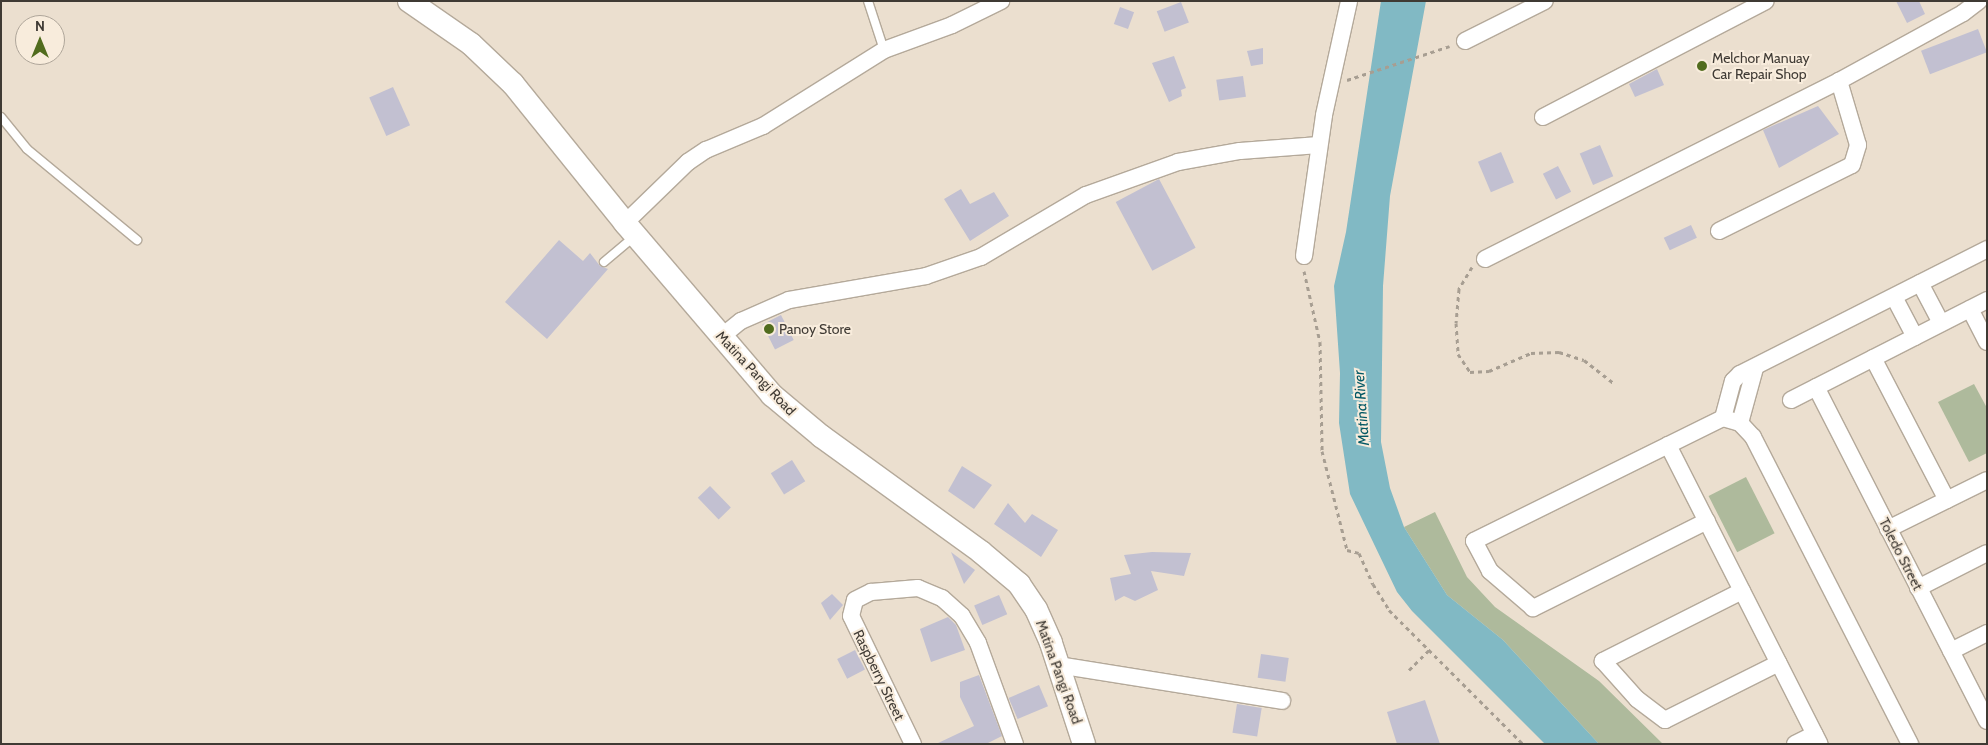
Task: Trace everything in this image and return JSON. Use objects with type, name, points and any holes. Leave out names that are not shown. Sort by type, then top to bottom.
[{"type":"street","name":"Matina Pangi Road","points":[[409,1],[443,23],[495,65],[721,337],[794,416],[1007,572],[1036,609],[1058,665],[1084,744]]},
{"type":"street","points":[[630,229],[688,162],[721,142],[763,126],[884,50],[952,24],[1002,1]]},
{"type":"street","points":[[1304,256],[1319,146],[1349,1]]},
{"type":"street","points":[[1465,41],[1545,1]]},
{"type":"street","points":[[1543,117],[1766,1]]},
{"type":"street","points":[[1485,259],[1839,81],[1964,13],[1979,1]]},
{"type":"street","points":[[1719,231],[1852,166],[1858,145],[1839,81]]},
{"type":"street","points":[[721,337],[741,321],[789,300],[926,276],[981,257],[1086,195],[1178,162],[1240,151],[1319,146]]},
{"type":"street","points":[[1723,418],[1733,382],[1755,368],[1987,249]]},
{"type":"street","points":[[1920,283],[1941,323]]},
{"type":"street","points":[[1894,297],[1915,337]]},
{"type":"street","points":[[1791,400],[1987,300]]},
{"type":"street","points":[[1970,309],[1987,342]]},
{"type":"street","points":[[1873,358],[1947,500]]},
{"type":"street","points":[[1740,423],[1755,368]]},
{"type":"street","name":"Toledo Street","points":[[1816,387],[1918,588],[1986,716]]},
{"type":"street","points":[[1707,521],[1533,608],[1501,582],[1484,560],[1474,541],[1723,418],[1740,423],[1753,436],[1910,744]]},
{"type":"street","points":[[1668,445],[1817,739],[1795,744]]},
{"type":"street","points":[[1888,529],[1987,480]]},
{"type":"street","points":[[1918,588],[1987,553]]},
{"type":"street","name":"Raspberry Street","points":[[913,744],[852,622],[852,604],[871,592],[909,588],[929,591],[953,607],[978,643],[1015,744]]},
{"type":"street","points":[[1742,591],[1603,661],[1637,699],[1665,720],[1779,663]]},
{"type":"street","points":[[1951,651],[1987,633]]},
{"type":"street","points":[[1058,665],[1282,701]]},
{"type":"lane","points":[[868,1],[884,50]]},
{"type":"lane","points":[[1,117],[27,149],[137,240]]},
{"type":"lane","points":[[604,262],[630,229]]},
{"type":"path","points":[[1347,80],[1447,47]]},
{"type":"path","points":[[1304,256],[1304,273],[1320,342],[1322,451],[1347,550],[1359,553],[1372,584],[1389,610],[1523,744]]},
{"type":"path","points":[[1485,259],[1471,268],[1459,289],[1456,343],[1464,366],[1470,372],[1479,373],[1531,353],[1560,352],[1584,360],[1613,383]]},
{"type":"path","points":[[1410,670],[1430,650]]},
{"type":"green space","points":[[1974,384],[1987,408],[1987,453],[1969,462],[1938,402]]},
{"type":"green space","points":[[1746,477],[1775,533],[1737,552],[1709,496]]},
{"type":"green space","points":[[1435,512],[1467,577],[1495,607],[1599,681],[1663,744],[1599,744],[1503,640],[1447,595],[1404,527]]},
{"type":"water","name":"Matina River","points":[[1381,1],[1426,1],[1390,196],[1383,286],[1381,442],[1390,488],[1404,527],[1447,595],[1503,640],[1599,744],[1545,744],[1412,611],[1397,592],[1350,494],[1339,423],[1340,373],[1334,286],[1346,232]]},
{"type":"building","points":[[1896,1],[1919,1],[1925,14],[1907,23]]},
{"type":"building","points":[[1181,2],[1189,23],[1165,32],[1157,11]]},
{"type":"building","points":[[1120,7],[1134,12],[1128,29],[1114,24]]},
{"type":"building","points":[[1978,29],[1987,52],[1930,74],[1921,51]]},
{"type":"building","points":[[1263,48],[1263,64],[1251,66],[1247,51]]},
{"type":"building","points":[[1174,56],[1186,88],[1181,90],[1182,96],[1169,102],[1152,63]]},
{"type":"building","points":[[1657,69],[1664,85],[1635,97],[1629,84]]},
{"type":"building","points":[[1243,76],[1246,97],[1219,101],[1216,80]]},
{"type":"building","points":[[393,87],[410,125],[386,136],[369,98]]},
{"type":"building","points":[[1818,106],[1839,134],[1779,168],[1763,130]]},
{"type":"building","points":[[1600,145],[1613,176],[1593,185],[1580,154]]},
{"type":"building","points":[[1501,152],[1514,182],[1491,192],[1478,162]]},
{"type":"building","points":[[1558,166],[1571,192],[1556,200],[1543,174]]},
{"type":"building","points":[[1159,179],[1196,248],[1152,271],[1116,202]]},
{"type":"building","points":[[961,189],[970,204],[994,192],[1009,216],[970,241],[944,199]]},
{"type":"building","points":[[1691,225],[1697,238],[1670,250],[1664,238]]},
{"type":"building","points":[[559,240],[583,261],[590,253],[600,266],[608,269],[547,339],[505,302]]},
{"type":"building","points":[[781,315],[794,340],[775,349],[762,325]]},
{"type":"building","points":[[792,460],[805,481],[784,494],[771,473]]},
{"type":"building","points":[[962,466],[992,485],[974,509],[948,491]]},
{"type":"building","points":[[710,486],[731,508],[719,519],[698,498]]},
{"type":"building","points":[[1008,503],[1025,523],[1032,514],[1058,530],[1041,557],[994,524]]},
{"type":"building","points":[[951,552],[975,570],[964,584]]},
{"type":"building","points":[[1152,552],[1191,553],[1184,576],[1151,571],[1158,590],[1135,601],[1124,596],[1115,601],[1110,578],[1131,574],[1124,555]]},
{"type":"building","points":[[832,594],[843,605],[830,620],[821,603]]},
{"type":"building","points":[[999,595],[1007,614],[982,625],[974,606]]},
{"type":"building","points":[[948,617],[956,625],[965,650],[931,662],[920,629]]},
{"type":"building","points":[[855,650],[865,670],[847,679],[837,659]]},
{"type":"building","points":[[1261,654],[1289,658],[1285,682],[1258,678]]},
{"type":"building","points":[[979,675],[1002,736],[986,744],[936,744],[974,726],[960,697],[960,682]]},
{"type":"building","points":[[1039,685],[1048,706],[1018,719],[1009,698]]},
{"type":"building","points":[[1425,700],[1440,744],[1397,744],[1387,712]]},
{"type":"building","points":[[1237,704],[1262,708],[1257,737],[1232,733]]},
{"type":"place","name":"Melchor Manuay Car Repair Shop","points":[[1702,66]]},
{"type":"place","name":"Panoy Store","points":[[769,329]]}]
